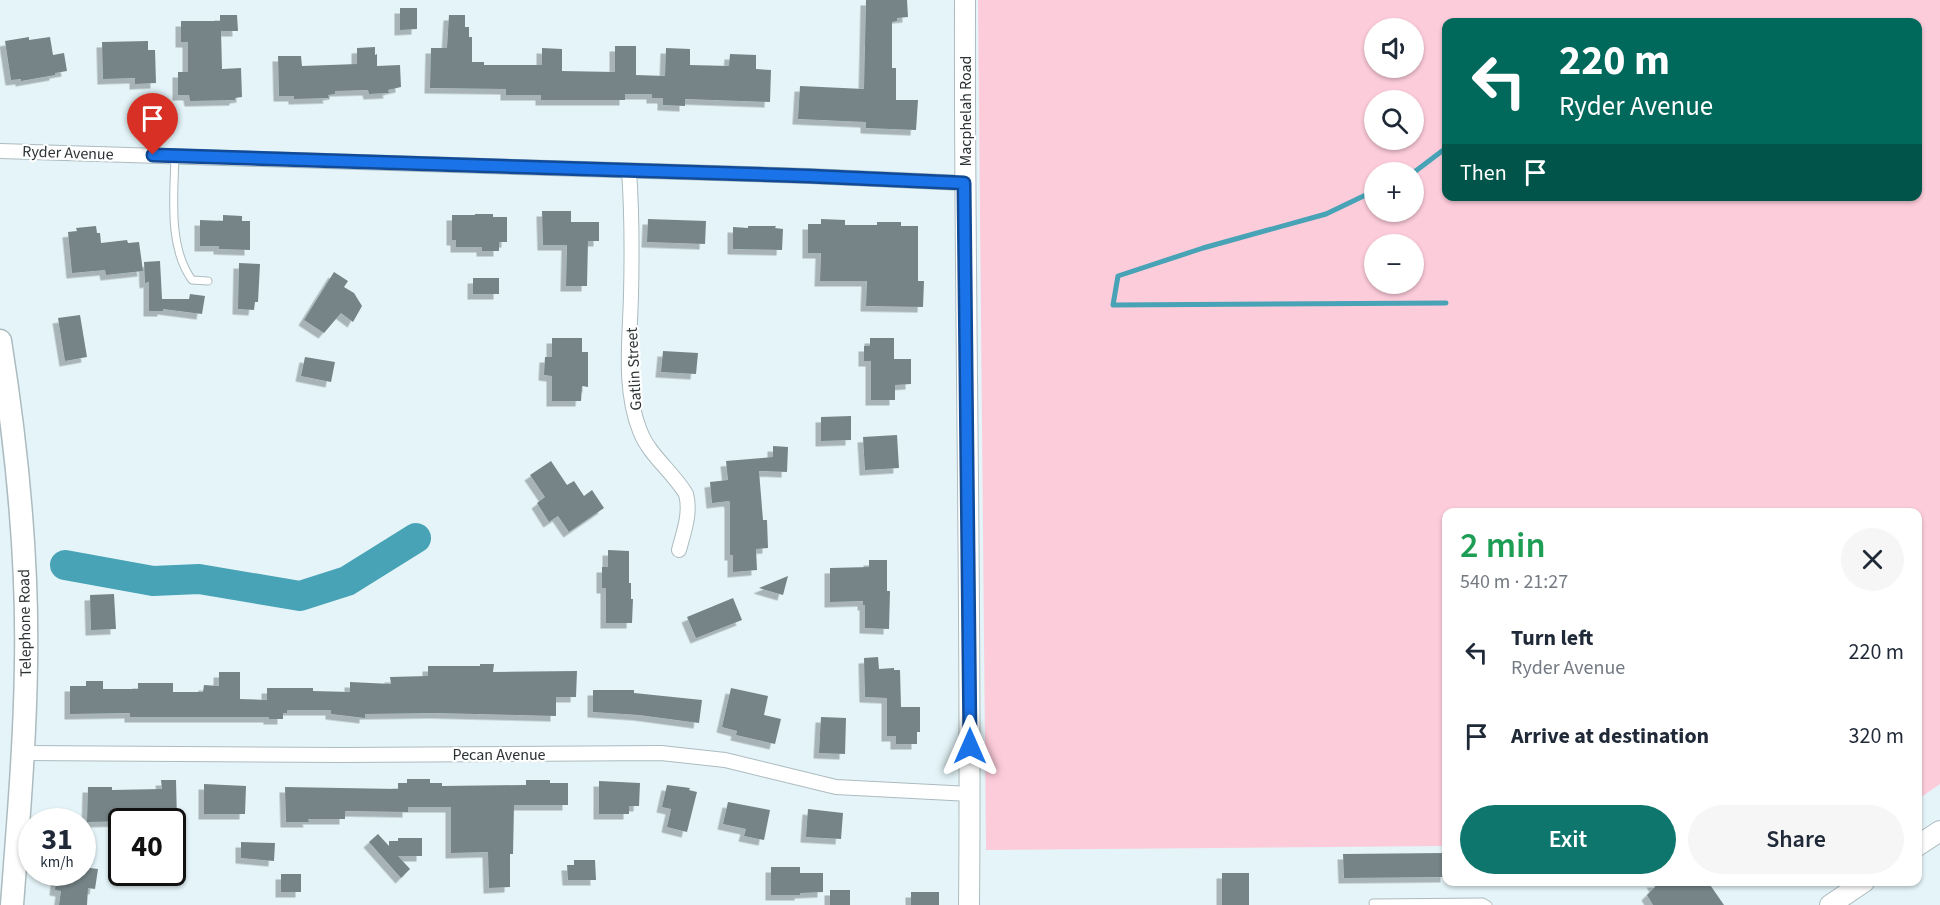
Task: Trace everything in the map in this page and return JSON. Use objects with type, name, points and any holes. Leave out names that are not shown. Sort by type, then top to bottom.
[{"type":"main road","name":"Telephone Road","points":[[0,341],[19,489],[26,662],[24,753],[12,905]]},
{"type":"street","name":"Macphelah Road","points":[[965,0],[964,183],[968,423],[969,905]]},
{"type":"street","name":"Ryder Avenue","points":[[0,151],[808,176],[964,183]]},
{"type":"street","name":"Gatlin Street","points":[[629,171],[632,265],[629,361],[631,398],[634,417],[641,434],[686,494],[689,504],[688,518],[679,550]]},
{"type":"street","name":"Pecan Avenue","points":[[24,753],[329,755],[661,753],[725,760],[787,777],[836,787],[970,794]]},
{"type":"street","points":[[1922,843],[1940,831]]},
{"type":"street","points":[[1830,905],[1858,886]]},
{"type":"lane","points":[[175,156],[174,209],[183,268],[192,280],[208,281]]},
{"type":"lane","points":[[1373,903],[1483,902],[1488,905]]},
{"type":"shaded area","points":[[978,0],[1940,0],[1940,784],[1922,797],[1922,508],[1442,508],[1442,846],[986,850]]},
{"type":"building","points":[[866,0],[907,0],[908,17],[897,18],[897,21],[892,22],[892,68],[896,68],[896,100],[918,100],[916,130],[866,128],[866,122],[798,119],[800,86],[864,89]]},
{"type":"building","points":[[400,8],[417,8],[417,29],[400,30]]},
{"type":"building","points":[[220,15],[237,15],[238,31],[221,31],[222,69],[241,68],[242,97],[235,98],[235,100],[190,101],[189,95],[178,95],[178,72],[188,72],[188,42],[181,42],[181,21],[220,21]]},
{"type":"building","points":[[449,15],[465,15],[465,27],[469,27],[469,37],[472,37],[472,62],[484,62],[484,65],[542,65],[542,48],[562,49],[562,71],[615,72],[615,46],[636,46],[636,75],[665,76],[666,48],[690,49],[690,65],[729,66],[730,54],[756,55],[756,69],[771,70],[770,102],[685,99],[685,106],[663,105],[663,98],[652,98],[652,94],[625,94],[625,100],[541,100],[541,95],[506,95],[506,89],[430,88],[431,48],[447,48]]},
{"type":"building","points":[[29,37],[29,40],[50,37],[53,55],[64,53],[67,71],[21,81],[21,79],[11,80],[5,41]]},
{"type":"building","points":[[148,41],[148,50],[155,50],[156,83],[135,84],[135,78],[103,79],[102,42]]},
{"type":"building","points":[[375,47],[377,66],[400,65],[401,87],[388,90],[389,93],[369,94],[368,90],[335,91],[335,94],[328,95],[329,98],[294,99],[294,96],[279,96],[278,56],[301,56],[302,66],[357,64],[357,48]]},
{"type":"building","points":[[542,211],[571,211],[571,222],[599,222],[599,241],[588,241],[587,286],[566,286],[567,245],[543,245]]},
{"type":"building","points":[[475,214],[507,217],[507,242],[499,242],[499,251],[482,251],[482,247],[456,247],[456,240],[452,240],[452,215]]},
{"type":"building","points":[[223,215],[242,216],[242,221],[250,221],[250,250],[200,246],[200,220],[223,221]]},
{"type":"building","points":[[648,219],[706,221],[705,244],[647,242]]},
{"type":"building","points":[[821,219],[845,220],[845,225],[901,222],[901,226],[918,226],[918,281],[924,281],[923,307],[866,306],[867,281],[820,281],[821,253],[808,253],[808,224],[821,224]]},
{"type":"building","points":[[96,226],[97,233],[100,233],[101,243],[127,240],[128,243],[139,242],[143,271],[106,275],[105,270],[72,273],[68,232],[77,231],[76,228]]},
{"type":"building","points":[[748,226],[776,226],[775,228],[783,229],[782,250],[733,249],[733,227],[748,228]]},
{"type":"building","points":[[160,261],[162,299],[189,299],[190,294],[205,296],[202,314],[163,309],[163,311],[149,311],[149,282],[145,283],[144,262]]},
{"type":"building","points":[[239,263],[260,264],[258,302],[255,302],[254,310],[238,309]]},
{"type":"building","points":[[334,272],[348,281],[344,287],[354,293],[362,306],[353,322],[341,313],[324,333],[304,320]]},
{"type":"building","points":[[473,278],[499,278],[499,294],[473,294]]},
{"type":"building","points":[[80,315],[87,357],[65,361],[58,318]]},
{"type":"building","points":[[552,338],[582,338],[582,352],[588,352],[588,387],[582,386],[581,401],[552,401],[552,376],[544,375],[545,357],[552,357]]},
{"type":"building","points":[[870,338],[894,338],[894,359],[911,359],[911,384],[895,385],[895,400],[871,400],[871,361],[864,361],[864,346],[870,346]]},
{"type":"building","points":[[663,351],[698,353],[696,374],[661,372]]},
{"type":"building","points":[[305,357],[335,362],[331,382],[301,376]]},
{"type":"building","points":[[851,416],[851,440],[821,441],[821,417]]},
{"type":"building","points":[[897,435],[899,468],[865,470],[863,437]]},
{"type":"building","points":[[773,446],[788,447],[787,472],[759,471],[763,520],[767,520],[768,548],[756,549],[757,570],[733,572],[733,555],[730,555],[730,503],[729,501],[712,503],[710,482],[728,480],[726,461],[773,457]]},
{"type":"building","points":[[551,461],[567,485],[574,481],[584,496],[592,490],[604,508],[569,532],[558,516],[549,522],[537,503],[545,497],[530,475]]},
{"type":"building","points":[[608,550],[629,551],[629,583],[631,583],[631,599],[633,599],[632,623],[606,623],[606,588],[602,588],[602,567],[608,567]]},
{"type":"building","points":[[869,560],[887,560],[887,591],[890,591],[889,629],[865,628],[863,601],[830,602],[830,568],[869,567]]},
{"type":"building","points":[[788,576],[783,595],[759,588]]},
{"type":"building","points":[[114,594],[116,629],[91,630],[90,595]]},
{"type":"building","points":[[733,598],[742,620],[696,638],[687,617]]},
{"type":"building","points":[[878,657],[879,669],[900,670],[901,707],[920,707],[920,732],[917,732],[917,744],[896,744],[896,736],[887,736],[887,698],[865,697],[864,658]]},
{"type":"building","points":[[480,664],[494,664],[493,672],[577,671],[576,697],[556,697],[556,716],[435,713],[365,714],[365,718],[331,714],[331,710],[287,710],[287,713],[283,713],[283,719],[269,719],[269,717],[130,717],[130,713],[70,714],[70,686],[86,686],[86,681],[103,681],[103,689],[138,689],[138,683],[173,683],[173,692],[203,692],[204,685],[219,686],[219,672],[240,672],[240,699],[267,700],[267,688],[313,688],[313,691],[350,692],[350,682],[391,684],[390,677],[428,676],[428,666],[480,666]]},
{"type":"building","points":[[731,688],[768,696],[764,715],[781,719],[775,744],[736,735],[737,731],[722,727]]},
{"type":"building","points":[[593,690],[634,690],[634,693],[702,700],[699,723],[593,712]]},
{"type":"building","points":[[821,717],[846,718],[845,754],[819,753]]},
{"type":"building","points":[[407,779],[430,779],[430,783],[442,783],[442,786],[526,785],[526,780],[550,780],[550,783],[568,783],[568,805],[514,805],[510,887],[489,888],[488,852],[451,853],[451,807],[408,807],[408,812],[345,811],[345,819],[308,819],[309,822],[286,822],[285,787],[398,789],[398,783],[407,783]]},
{"type":"building","points":[[161,780],[176,780],[177,808],[108,808],[108,822],[96,822],[96,808],[87,808],[88,787],[112,787],[112,790],[162,789]]},
{"type":"building","points":[[599,781],[640,783],[639,806],[629,806],[629,814],[599,814]]},
{"type":"building","points":[[204,784],[246,786],[245,814],[204,814]]},
{"type":"building","points":[[667,785],[690,788],[689,790],[697,792],[687,832],[667,827],[671,809],[662,807]]},
{"type":"building","points":[[728,802],[770,810],[764,840],[744,836],[746,829],[723,824]]},
{"type":"building","points":[[808,809],[843,813],[841,839],[806,837]]},
{"type":"building","points":[[378,834],[389,846],[389,841],[398,841],[398,838],[422,838],[422,856],[398,856],[410,869],[401,878],[369,842]]},
{"type":"building","points":[[241,842],[275,843],[274,861],[241,858]]},
{"type":"building","points":[[1442,853],[1442,877],[1344,878],[1343,854]]},
{"type":"building","points":[[574,860],[595,860],[596,880],[568,880],[567,865],[574,865]]},
{"type":"building","points":[[771,867],[800,867],[800,873],[823,873],[823,892],[771,895]]},
{"type":"building","points":[[1222,873],[1249,873],[1249,905],[1222,905]]},
{"type":"building","points":[[281,874],[301,874],[301,892],[281,892]]},
{"type":"building","points":[[55,886],[95,886],[95,889],[88,888],[87,905],[59,905],[61,891],[55,890]]},
{"type":"building","points":[[1711,886],[1724,905],[1653,905],[1647,895],[1655,887]]},
{"type":"building","points":[[830,890],[850,890],[850,905],[830,905]]},
{"type":"building","points":[[911,892],[939,892],[939,905],[911,905]]},
{"type":"waterway","points":[[1424,165],[1442,151]]},
{"type":"waterway","points":[[1364,196],[1326,214],[1203,248],[1118,276],[1113,305],[1446,303]]},
{"type":"waterway","points":[[65,565],[153,581],[199,579],[300,596],[347,581],[416,538]]},
{"type":"route","points":[[153,155],[964,183],[970,746]]}]
